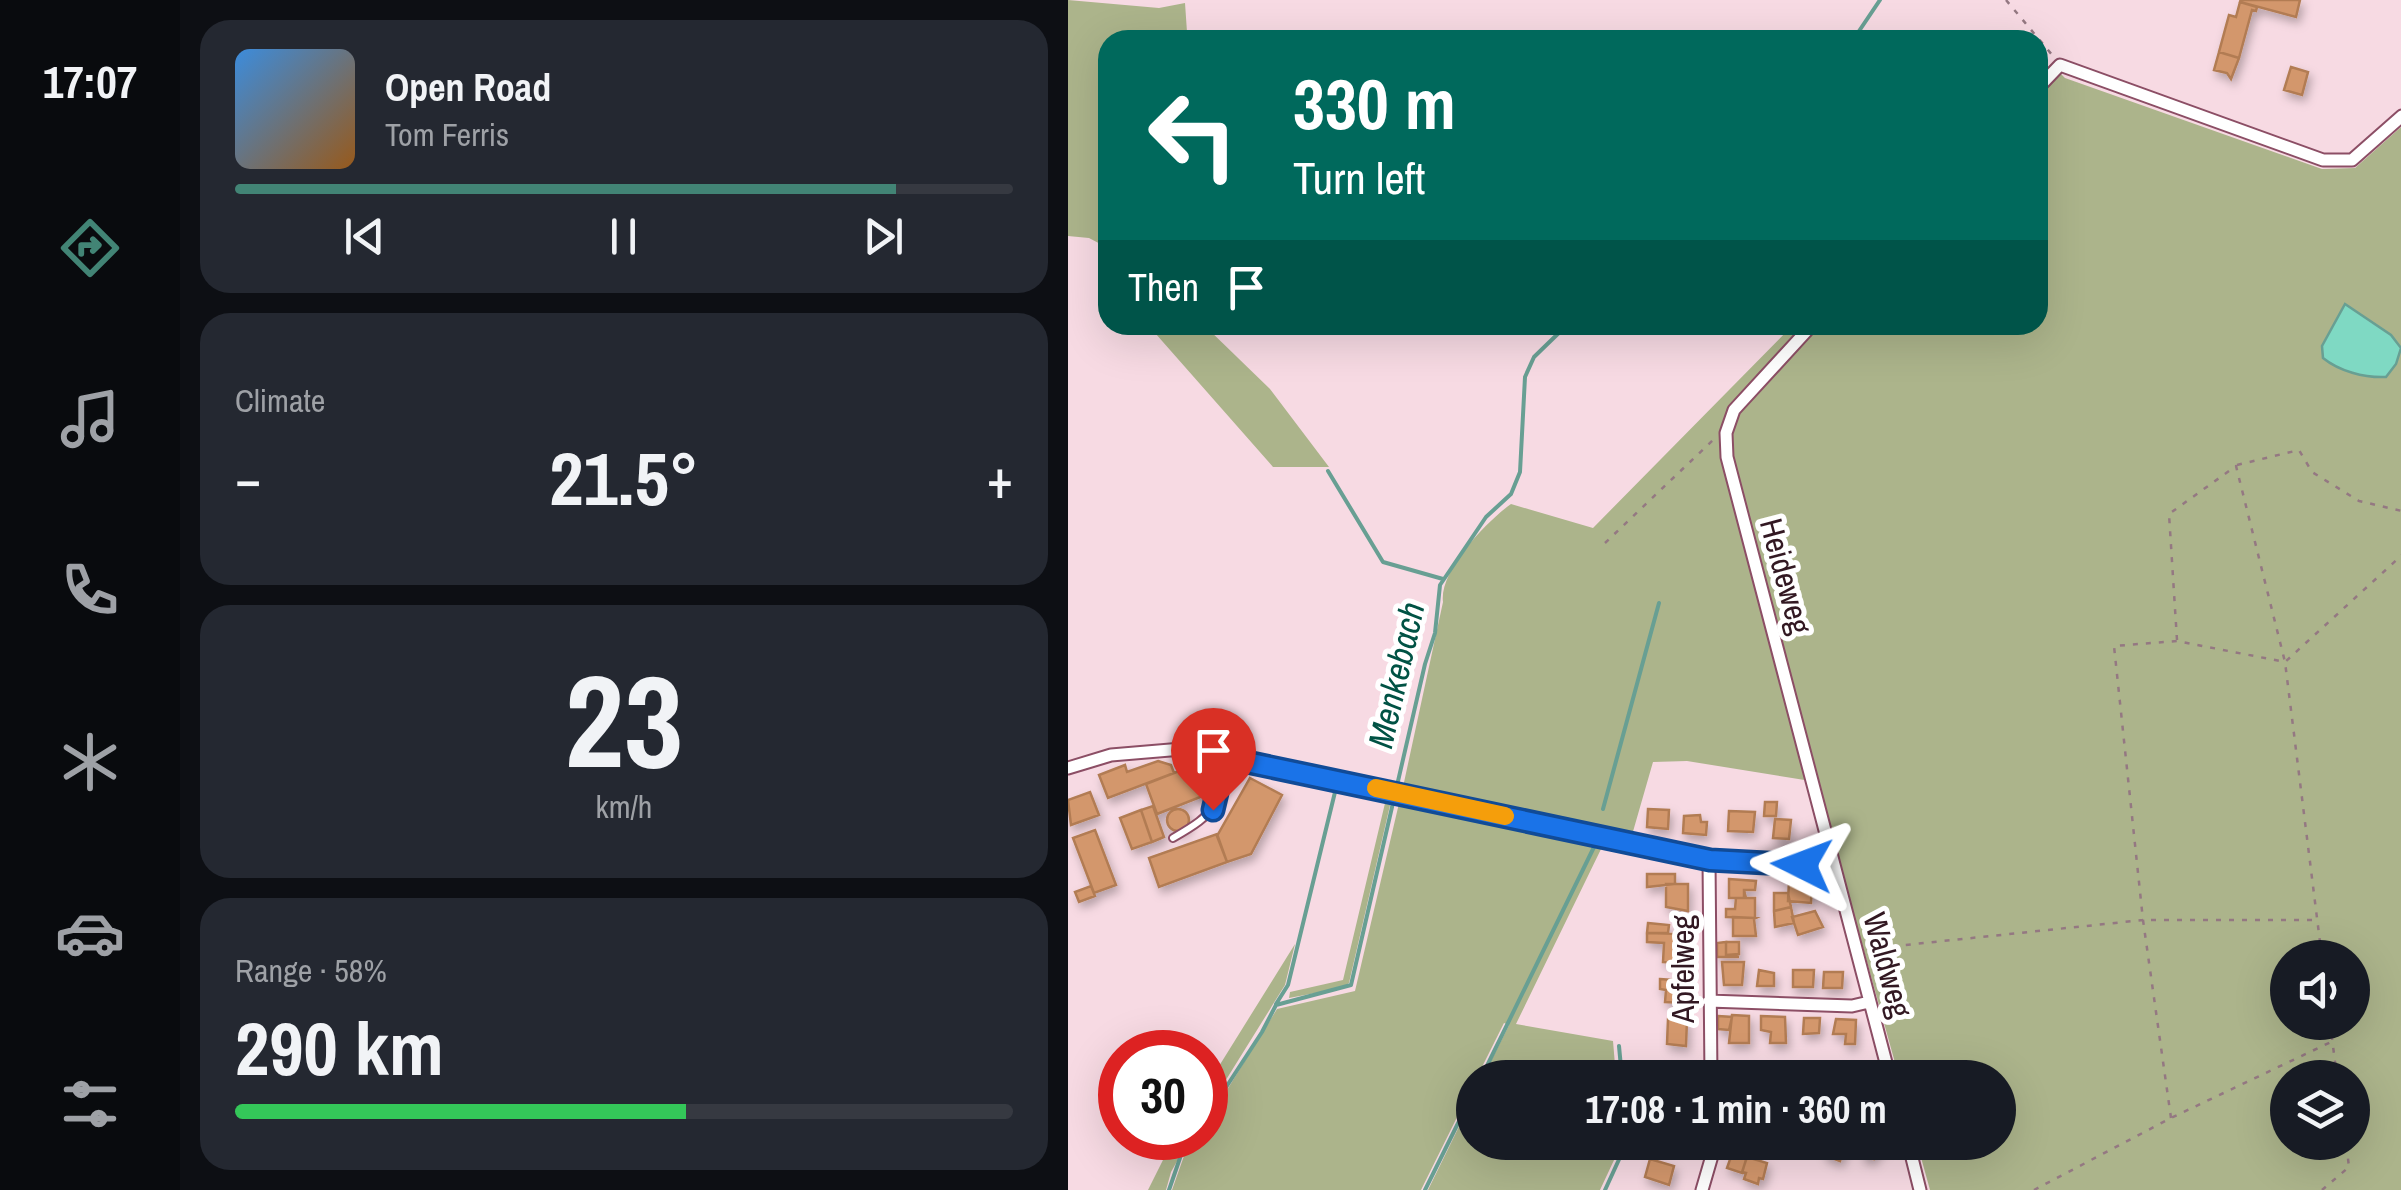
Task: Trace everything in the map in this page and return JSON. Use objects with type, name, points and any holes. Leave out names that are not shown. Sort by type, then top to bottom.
[{"type":"street","points":[[2048,78],[2060,65],[2322,160],[2352,160],[2402,116]]},
{"type":"street","points":[[1726,434],[1734,410],[1744,396],[1802,335]]},
{"type":"street","name":"Heideweg","points":[[1726,434],[1727,457],[1833,866]]},
{"type":"street","points":[[1068,768],[1111,755],[1182,749],[1710,860],[1833,866]]},
{"type":"street","name":"Apfelweg","points":[[1710,860],[1710,1060]]},
{"type":"street","name":"Waldweg","points":[[1833,866],[1885,1060]]},
{"type":"street","points":[[1710,1001],[1852,1006],[1869,1002]]},
{"type":"street","points":[[1702,1190],[1711,1160]]},
{"type":"street","points":[[1912,1160],[1920,1190]]},
{"type":"lane","points":[[1173,838],[1213,810],[1217,793],[1209,754]]},
{"type":"path","points":[[2006,0],[2031,30]]},
{"type":"path","points":[[2048,51],[2060,65]]},
{"type":"path","points":[[1606,543],[1716,438],[1726,434]]},
{"type":"path","points":[[2178,641],[2169,514],[2236,466],[2299,450],[2312,472],[2359,502],[2402,511]]},
{"type":"path","points":[[2236,466],[2285,662],[2320,940]]},
{"type":"path","points":[[2285,662],[2402,555]]},
{"type":"path","points":[[2171,1118],[2143,920],[2114,646],[2178,641],[2285,662]]},
{"type":"path","points":[[1856,950],[2143,920],[2317,920]]},
{"type":"path","points":[[2034,1190],[2332,1040],[2335,1060]]},
{"type":"path","points":[[2322,1190],[2349,1166],[2348,1160]]},
{"type":"shaded area","points":[[1068,0],[1159,8],[1185,3],[1187,30],[1098,30],[1098,243],[1068,236]]},
{"type":"shaded area","points":[[2051,64],[2065,78],[2322,169],[2355,168],[2401,127],[2401,1190],[1930,1190],[1922,1160],[2016,1160],[2016,1060],[1894,1060],[1817,782],[1687,761],[1653,762],[1632,835],[1403,787],[1449,576],[1478,534],[1511,504],[1593,528],[1783,335],[2048,335]]},
{"type":"shaded area","points":[[2345,304],[2391,335],[2401,348],[2386,377],[2352,373],[2323,358],[2322,346]]},
{"type":"shaded area","points":[[1157,335],[1214,335],[1270,389],[1329,467],[1273,467]]},
{"type":"shaded area","points":[[1386,799],[1391,801],[1349,983],[1342,988],[1289,998],[1290,992],[1343,980]]},
{"type":"shaded area","points":[[1400,799],[1603,845],[1516,1024],[1613,1041],[1615,1060],[1492,1060],[1509,1025],[1504,1023],[1486,1060],[1456,1060],[1456,1119],[1421,1190],[1172,1190],[1183,1160],[1228,1160],[1228,1088],[1277,1009],[1355,991]]},
{"type":"shaded area","points":[[1295,944],[1285,985],[1228,1077],[1228,1052]]},
{"type":"shaded area","points":[[1456,1133],[1456,1160],[1614,1160],[1600,1190],[1428,1190]]},
{"type":"shaded area","points":[[1163,1160],[1178,1160],[1166,1190],[1148,1190]]},
{"type":"building","points":[[2241,0],[2300,0],[2296,17]]},
{"type":"building","points":[[2240,2],[2257,7],[2252,10],[2239,58],[2219,52],[2229,15],[2236,17]]},
{"type":"building","points":[[2219,52],[2239,58],[2231,79],[2227,73],[2214,70]]},
{"type":"building","points":[[2291,67],[2308,72],[2302,95],[2284,90]]},
{"type":"building","points":[[1158,761],[1171,765],[1174,773],[1108,798],[1099,775],[1125,765],[1127,772]]},
{"type":"building","points":[[1197,764],[1208,794],[1157,814],[1146,784]]},
{"type":"building","points":[[1250,778],[1282,795],[1251,854],[1227,862],[1217,836]]},
{"type":"building","points":[[1090,792],[1099,815],[1071,825],[1068,800]]},
{"type":"building","points":[[1765,802],[1777,802],[1776,816],[1764,816]]},
{"type":"building","points":[[1153,806],[1164,837],[1152,842],[1141,810]]},
{"type":"building","points":[[1178,809],[1186,812],[1186,828],[1178,831],[1170,828],[1167,820],[1170,812]]},
{"type":"building","points":[[1648,809],[1669,810],[1668,829],[1647,827]]},
{"type":"building","points":[[1141,810],[1152,842],[1132,849],[1120,818]]},
{"type":"building","points":[[1729,811],[1755,812],[1753,832],[1728,831]]},
{"type":"building","points":[[1700,815],[1701,822],[1707,822],[1706,835],[1683,833],[1684,816]]},
{"type":"building","points":[[1775,819],[1791,820],[1789,839],[1773,838]]},
{"type":"building","points":[[1095,830],[1116,885],[1094,893],[1073,838]]},
{"type":"building","points":[[1217,834],[1227,862],[1159,887],[1149,858]]},
{"type":"building","points":[[1647,874],[1675,874],[1675,884],[1647,887]]},
{"type":"building","points":[[1729,879],[1756,881],[1755,890],[1744,890],[1744,898],[1729,898]]},
{"type":"building","points":[[1789,881],[1812,882],[1811,903],[1788,901]]},
{"type":"building","points":[[1666,884],[1688,884],[1688,911],[1666,907]]},
{"type":"building","points":[[1091,886],[1095,896],[1079,902],[1075,892]]},
{"type":"building","points":[[1744,890],[1746,898],[1755,898],[1755,918],[1726,917],[1726,909],[1735,909],[1736,898],[1744,898]]},
{"type":"building","points":[[1774,893],[1788,893],[1791,907],[1774,911]]},
{"type":"building","points":[[1791,907],[1794,923],[1775,927],[1774,911]]},
{"type":"building","points":[[1815,911],[1823,927],[1798,935],[1792,917]]},
{"type":"building","points":[[1733,917],[1756,918],[1756,936],[1733,936]]},
{"type":"building","points":[[1648,923],[1669,925],[1668,933],[1647,933]]},
{"type":"building","points":[[1647,933],[1683,934],[1682,963],[1663,962],[1664,943],[1647,942]]},
{"type":"building","points":[[1726,942],[1739,942],[1739,954],[1726,955]]},
{"type":"building","points":[[1726,942],[1726,955],[1739,957],[1717,957],[1717,943]]},
{"type":"building","points":[[1722,962],[1744,962],[1742,985],[1724,985]]},
{"type":"building","points":[[1759,970],[1774,973],[1774,986],[1757,986]]},
{"type":"building","points":[[1793,970],[1814,970],[1813,987],[1793,987]]},
{"type":"building","points":[[1824,972],[1843,972],[1842,988],[1823,988]]},
{"type":"building","points":[[1660,979],[1686,981],[1684,1003],[1665,1002],[1666,990],[1660,989]]},
{"type":"building","points":[[1732,1015],[1749,1016],[1749,1043],[1729,1043]]},
{"type":"building","points":[[1718,1016],[1732,1017],[1729,1030],[1718,1029]]},
{"type":"building","points":[[1761,1016],[1785,1017],[1786,1043],[1770,1043],[1771,1032],[1761,1030]]},
{"type":"building","points":[[1804,1018],[1820,1018],[1819,1033],[1803,1034]]},
{"type":"building","points":[[1668,1019],[1687,1020],[1686,1046],[1667,1044]]},
{"type":"building","points":[[1836,1019],[1856,1020],[1855,1044],[1845,1044],[1846,1034],[1833,1034]]},
{"type":"building","points":[[1650,1160],[1674,1166],[1669,1185],[1645,1177]]},
{"type":"building","points":[[1730,1160],[1746,1160],[1742,1173],[1727,1168]]},
{"type":"building","points":[[1746,1160],[1767,1163],[1758,1184],[1744,1179],[1746,1173],[1742,1172]]},
{"type":"waterway","name":"Menkebach","points":[[1860,30],[1880,0]]},
{"type":"waterway","name":"Menkebach","points":[[1228,1084],[1276,1005],[1351,985],[1435,633],[1440,585],[1486,517],[1511,494],[1520,472],[1525,377],[1534,357],[1557,335]]},
{"type":"waterway","name":"Menkebach","points":[[1328,471],[1383,562],[1443,579]]},
{"type":"waterway","points":[[1603,809],[1659,603]]},
{"type":"waterway","points":[[1276,1004],[1288,985],[1336,788],[1277,775]]},
{"type":"waterway","points":[[1562,821],[1599,829]]},
{"type":"waterway","points":[[1490,1060],[1596,843]]},
{"type":"waterway","points":[[1619,1046],[1620,1060]]},
{"type":"waterway","points":[[1425,1190],[1456,1127]]},
{"type":"waterway","name":"Menkebach","points":[[1169,1190],[1179,1160]]},
{"type":"waterway","points":[[1605,1190],[1619,1160]]},
{"type":"slow traffic","points":[[1376,788],[1505,816]]},
{"type":"route","points":[[1213,810],[1217,793],[1209,754],[1710,860],[1802,865]]}]
